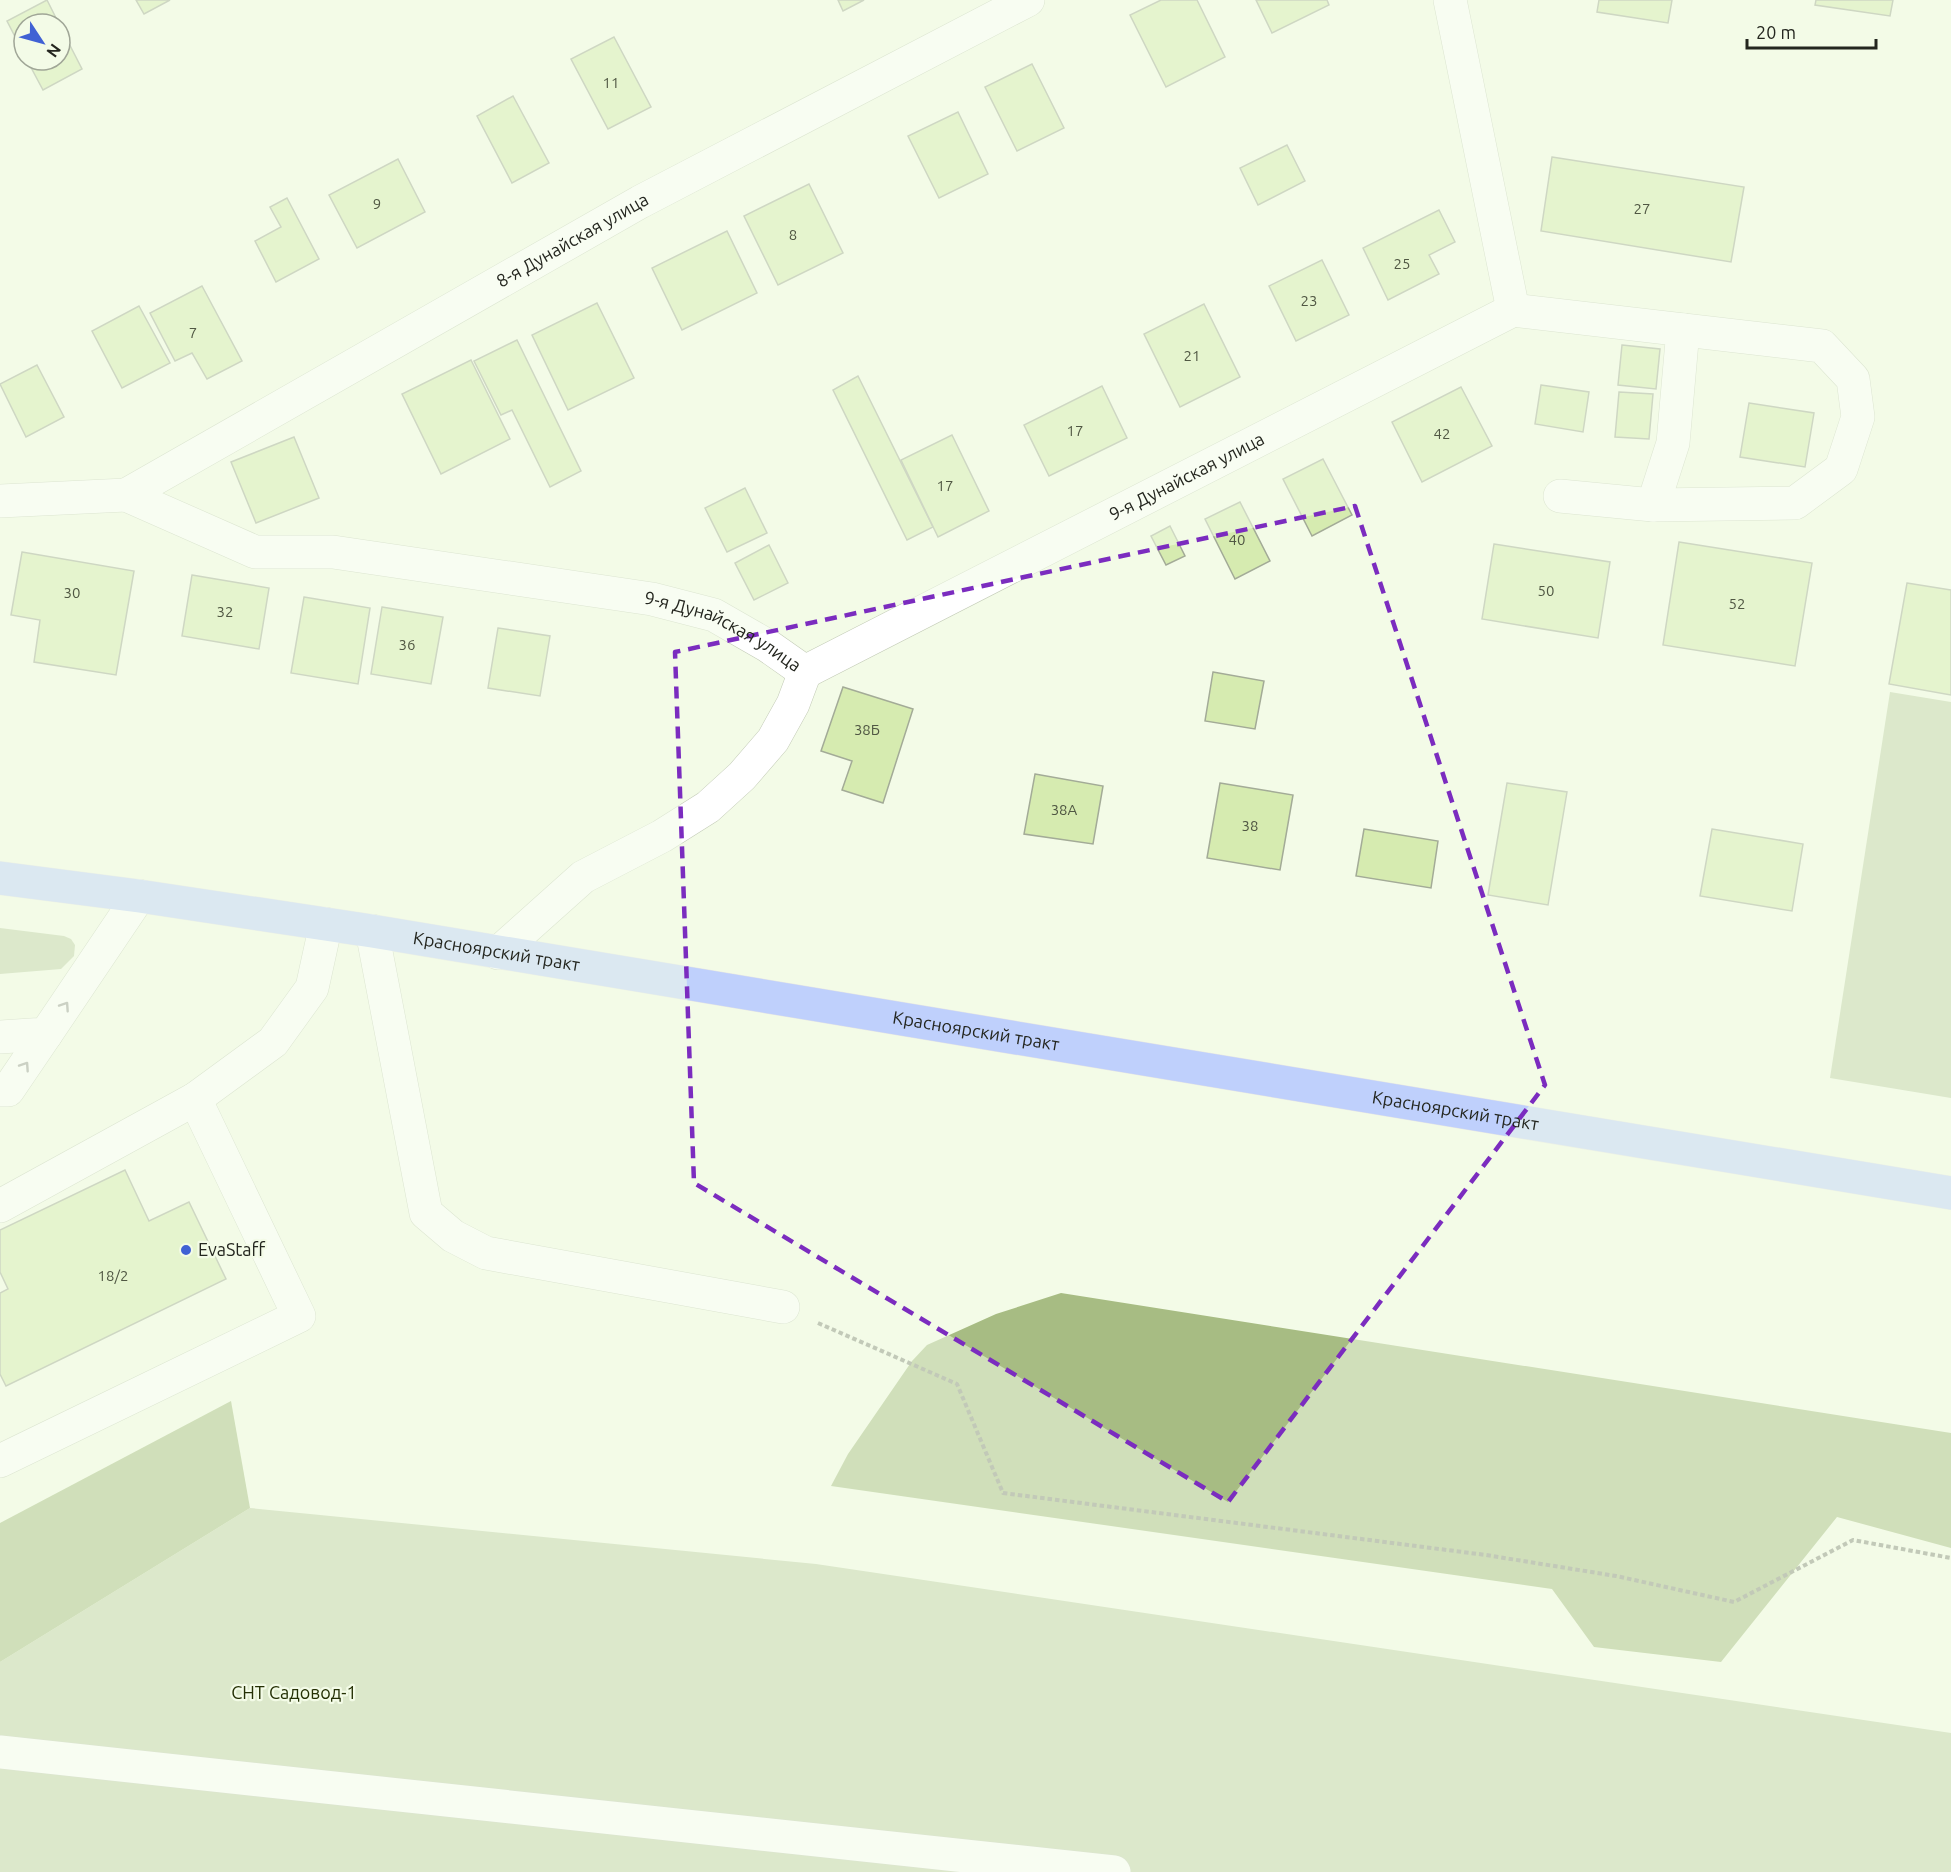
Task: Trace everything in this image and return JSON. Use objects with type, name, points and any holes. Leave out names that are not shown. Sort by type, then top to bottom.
[{"type":"main road","name":"Красноярский тракт","points":[[0,878],[372,931],[1951,1193]]},
{"type":"street","name":"8-я Дунайская улица","points":[[126,495],[640,202],[1028,0]]},
{"type":"street","points":[[1450,0],[1513,310],[1822,346],[1853,379],[1858,417],[1840,469],[1795,503],[1653,505],[1560,496]]},
{"type":"street","name":"9-я Дунайская улица","points":[[0,501],[126,495],[255,552],[333,552],[652,599],[714,615],[768,646],[806,672],[1513,310]]},
{"type":"street","points":[[1653,505],[1673,443],[1683,330]]},
{"type":"street","points":[[498,953],[583,877],[662,836],[708,807],[742,776],[773,740],[793,704],[806,672]]},
{"type":"street","points":[[0,1090],[8,1090],[139,896]]},
{"type":"street","points":[[0,1206],[195,1099],[273,1042],[312,988],[326,924]]},
{"type":"street","points":[[372,931],[426,1213],[453,1236],[486,1252],[783,1307]]},
{"type":"street","points":[[0,1037],[46,1035]]},
{"type":"street","points":[[0,1461],[299,1316],[195,1099]]},
{"type":"street","points":[[0,1752],[1114,1872]]},
{"type":"path","points":[[783,1307],[957,1384],[1003,1493],[1486,1555],[1616,1576],[1734,1602],[1853,1540],[1951,1558]]},
{"type":"highlighted area","points":[[1355,506],[1545,1085],[1228,1502],[694,1183],[675,652]]},
{"type":"green space","points":[[1890,692],[1951,702],[1951,1098],[1830,1078]]},
{"type":"green space","points":[[0,928],[64,936],[71,939],[75,945],[74,956],[61,969],[0,974]]},
{"type":"green space","points":[[1061,1293],[1951,1433],[1951,1548],[1837,1517],[1721,1662],[1594,1647],[1552,1589],[831,1486],[848,1454],[912,1361],[927,1345],[996,1314]]},
{"type":"green space","points":[[231,1401],[250,1508],[0,1662],[0,1523]]},
{"type":"green space","name":"СНТ Садовод-1","points":[[250,1508],[816,1564],[1951,1733],[1951,1872],[0,1872],[0,1662]]},
{"type":"building","points":[[47,0],[53,12],[24,12]]},
{"type":"building","points":[[136,0],[170,0],[144,14]]},
{"type":"building","points":[[838,0],[864,0],[843,11]]},
{"type":"building","points":[[1161,0],[1197,0],[1225,57],[1166,87],[1130,15]]},
{"type":"building","points":[[1256,0],[1327,0],[1329,5],[1272,33]]},
{"type":"building","points":[[1599,0],[1672,0],[1668,23],[1597,12]]},
{"type":"building","points":[[1816,0],[1893,0],[1890,16],[1815,5]]},
{"type":"building","points":[[12,18],[12,31],[7,21]]},
{"type":"building","points":[[614,37],[651,107],[608,129],[571,59]]},
{"type":"building","points":[[72,49],[82,69],[43,90],[33,72],[72,72]]},
{"type":"building","points":[[1032,64],[1064,128],[1017,151],[985,87]]},
{"type":"building","points":[[513,96],[549,163],[512,183],[477,116]]},
{"type":"building","points":[[958,112],[988,174],[939,198],[908,136]]},
{"type":"building","points":[[1287,145],[1305,181],[1258,205],[1240,168]]},
{"type":"building","points":[[1552,157],[1744,187],[1731,262],[1541,231]]},
{"type":"building","points":[[398,159],[425,212],[357,248],[329,195]]},
{"type":"building","points":[[809,184],[843,253],[778,285],[744,216]]},
{"type":"building","points":[[287,198],[319,259],[276,282],[255,241],[281,227],[270,207]]},
{"type":"building","points":[[1439,210],[1455,242],[1429,255],[1439,274],[1388,300],[1363,248]]},
{"type":"building","points":[[727,231],[757,293],[682,330],[652,268]]},
{"type":"building","points":[[1322,260],[1349,315],[1296,341],[1269,286]]},
{"type":"building","points":[[202,286],[242,361],[207,379],[192,353],[175,361],[150,313]]},
{"type":"building","points":[[597,303],[634,378],[568,410],[532,335]]},
{"type":"building","points":[[1204,304],[1240,377],[1180,407],[1144,334]]},
{"type":"building","points":[[139,306],[170,363],[122,388],[92,331]]},
{"type":"building","points":[[517,340],[581,471],[550,487],[512,410],[501,415],[474,361]]},
{"type":"building","points":[[1622,345],[1660,349],[1656,389],[1618,385]]},
{"type":"building","points":[[471,360],[510,439],[441,474],[402,394]]},
{"type":"building","points":[[37,365],[64,417],[26,437],[0,384]]},
{"type":"building","points":[[858,376],[933,527],[907,540],[833,390]]},
{"type":"building","points":[[1541,385],[1589,392],[1583,432],[1535,424]]},
{"type":"building","points":[[1102,386],[1127,438],[1049,476],[1024,425]]},
{"type":"building","points":[[1461,387],[1492,446],[1422,482],[1392,422]]},
{"type":"building","points":[[1619,392],[1653,394],[1649,439],[1615,437]]},
{"type":"building","points":[[1749,403],[1814,413],[1805,467],[1740,457]]},
{"type":"building","points":[[952,435],[989,511],[938,537],[901,460]]},
{"type":"building","points":[[294,437],[319,498],[256,523],[231,462]]},
{"type":"building","points":[[1323,459],[1352,515],[1312,536],[1283,479]]},
{"type":"building","points":[[745,488],[767,533],[727,552],[705,508]]},
{"type":"building","points":[[1240,502],[1270,561],[1235,579],[1205,519]]},
{"type":"building","points":[[1170,526],[1185,556],[1166,565],[1151,536]]},
{"type":"building","points":[[1679,542],[1812,563],[1795,666],[1663,645]]},
{"type":"building","points":[[1494,544],[1610,562],[1598,638],[1482,619]]},
{"type":"building","points":[[769,545],[788,583],[754,600],[735,563]]},
{"type":"building","points":[[22,552],[134,571],[116,675],[34,662],[40,620],[11,615]]},
{"type":"building","points":[[192,575],[269,588],[259,649],[182,636]]},
{"type":"building","points":[[1907,583],[1951,590],[1951,695],[1889,684]]},
{"type":"building","points":[[304,597],[370,608],[358,684],[291,673]]},
{"type":"building","points":[[382,607],[443,617],[431,684],[371,674]]},
{"type":"building","points":[[498,628],[550,636],[540,696],[488,688]]},
{"type":"building","points":[[1213,672],[1264,681],[1255,729],[1205,721]]},
{"type":"building","points":[[843,687],[913,709],[883,803],[842,790],[852,761],[821,751]]},
{"type":"building","points":[[1035,774],[1103,786],[1093,844],[1024,834]]},
{"type":"building","points":[[1220,783],[1293,795],[1280,870],[1207,858]]},
{"type":"building","points":[[1507,783],[1567,792],[1548,905],[1488,895]]},
{"type":"building","points":[[1364,829],[1438,841],[1431,888],[1356,876]]},
{"type":"building","points":[[1712,829],[1803,844],[1792,911],[1700,896]]},
{"type":"building","points":[[125,1170],[149,1221],[189,1202],[226,1279],[6,1386],[0,1374],[0,1293],[8,1289],[0,1272],[0,1230]]},
{"type":"place","name":"EvaStaff","points":[[186,1250]]}]
